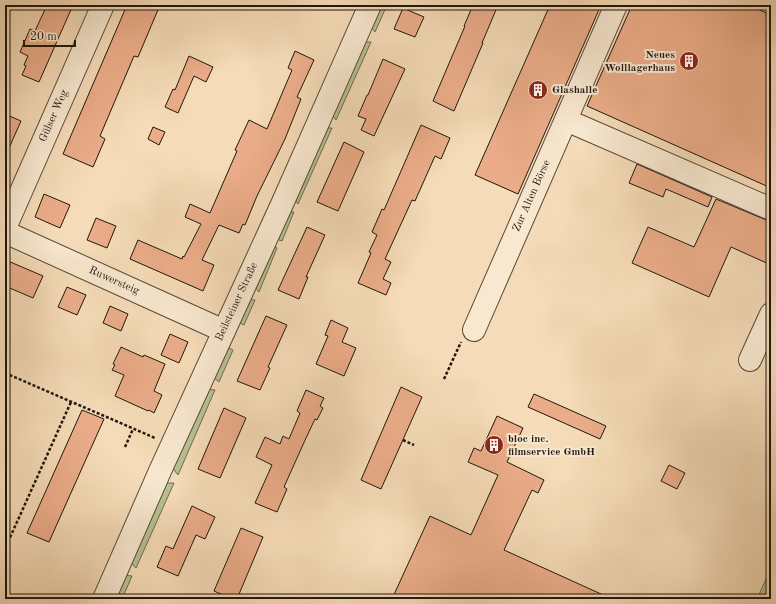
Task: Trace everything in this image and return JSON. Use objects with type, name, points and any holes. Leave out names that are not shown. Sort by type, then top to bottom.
[{"type":"street","name":"Gülser Weg","points":[[5,228],[103,5]]},
{"type":"street","name":"Beilsteiner Straße","points":[[104,599],[370,5]]},
{"type":"street","name":"Zur Alten Börse","points":[[474,330],[616,5]]},
{"type":"street","points":[[566,120],[771,209]]},
{"type":"street","name":"Ruwersteig","points":[[5,232],[224,331]]},
{"type":"street","points":[[750,360],[771,314]]},
{"type":"path","points":[[444,379],[467,328],[474,330]]},
{"type":"path","points":[[5,373],[172,446]]},
{"type":"path","points":[[8,542],[71,402]]},
{"type":"path","points":[[125,447],[133,429]]},
{"type":"path","points":[[403,440],[414,445]]},
{"type":"green space","points":[[379,5],[387,5],[375,32],[370,26]]},
{"type":"green space","points":[[362,42],[371,42],[336,120],[330,113]]},
{"type":"green space","points":[[323,128],[332,128],[298,204],[293,196]]},
{"type":"green space","points":[[285,212],[294,212],[282,241],[274,238]]},
{"type":"green space","points":[[270,245],[277,248],[259,292],[253,285]]},
{"type":"green space","points":[[246,299],[255,300],[244,325],[236,321]]},
{"type":"green space","points":[[225,346],[233,350],[219,382],[212,376]]},
{"type":"green space","points":[[206,389],[215,390],[178,475],[171,466]]},
{"type":"green space","points":[[164,483],[174,483],[136,568],[129,561]]},
{"type":"green space","points":[[771,568],[771,599],[757,599]]},
{"type":"green space","points":[[123,575],[132,576],[122,599],[112,599]]},
{"type":"building","points":[[47,5],[73,5],[39,82],[22,75],[28,56],[20,52],[30,29],[35,31]]},
{"type":"building","points":[[127,5],[160,5],[138,57],[134,56],[100,136],[105,139],[93,167],[63,154]]},
{"type":"building","points":[[473,5],[498,5],[454,111],[433,101]]},
{"type":"building","name":"Glashalle","points":[[550,5],[601,5],[518,194],[475,175]]},
{"type":"building","name":"Neues Wolllagerhaus","points":[[632,5],[748,5],[771,15],[771,188],[587,106]]},
{"type":"building","points":[[403,8],[424,17],[415,37],[394,29]]},
{"type":"building","points":[[295,51],[314,60],[297,97],[301,99],[285,139],[257,196],[245,225],[243,224],[239,233],[219,225],[202,260],[214,265],[203,291],[130,259],[138,240],[182,259],[183,256],[184,257],[201,224],[185,217],[190,204],[210,213],[237,151],[235,150],[249,120],[267,129],[292,70],[288,68]]},
{"type":"building","points":[[189,56],[213,67],[206,82],[194,76],[178,113],[165,107],[173,89],[175,90]]},
{"type":"building","points":[[383,59],[405,69],[374,136],[361,130],[366,119],[358,116]]},
{"type":"building","points":[[5,114],[21,121],[5,157]]},
{"type":"building","points":[[421,125],[450,138],[441,159],[435,156],[415,201],[412,200],[385,259],[391,262],[383,279],[391,283],[386,295],[358,283],[377,235],[372,232],[382,209],[384,210]]},
{"type":"building","points":[[153,127],[165,132],[159,145],[148,139]]},
{"type":"building","points":[[344,142],[364,152],[338,211],[317,202]]},
{"type":"building","points":[[637,164],[712,197],[708,207],[666,189],[663,197],[629,183]]},
{"type":"building","points":[[44,194],[70,205],[60,228],[35,217]]},
{"type":"building","points":[[716,199],[771,222],[771,265],[731,247],[709,297],[632,263],[648,227],[694,247]]},
{"type":"building","points":[[96,218],[116,226],[107,248],[87,240]]},
{"type":"building","points":[[307,227],[325,235],[306,277],[308,277],[299,299],[278,290]]},
{"type":"building","points":[[8,261],[43,276],[33,298],[5,286],[5,269]]},
{"type":"building","points":[[67,287],[86,295],[77,315],[58,307]]},
{"type":"building","points":[[110,306],[128,314],[121,331],[103,323]]},
{"type":"building","points":[[266,316],[287,325],[268,367],[270,368],[260,390],[237,381]]},
{"type":"building","points":[[331,320],[348,328],[342,342],[356,348],[344,376],[316,364],[328,336],[325,335]]},
{"type":"building","points":[[170,334],[188,342],[179,363],[161,355]]},
{"type":"building","points":[[121,347],[143,357],[144,355],[165,364],[154,391],[162,395],[154,413],[115,396],[124,375],[112,370],[115,365],[113,364]]},
{"type":"building","points":[[401,387],[422,397],[381,489],[361,480]]},
{"type":"building","points":[[306,390],[324,398],[320,406],[323,408],[317,420],[315,419],[284,487],[287,489],[277,512],[255,503],[272,465],[256,457],[265,437],[280,444],[283,436],[289,439],[300,413],[297,411]]},
{"type":"building","points":[[534,394],[606,426],[600,439],[528,407]]},
{"type":"building","points":[[224,408],[246,418],[220,478],[198,469]]},
{"type":"building","points":[[82,410],[104,419],[49,542],[27,533]]},
{"type":"building","points":[[497,416],[523,428],[507,462],[544,480],[538,493],[532,490],[504,550],[612,599],[392,599],[430,516],[471,535],[498,475],[468,462],[474,448],[481,451]]},
{"type":"building","points":[[669,465],[685,473],[677,489],[661,481]]},
{"type":"building","points":[[192,506],[215,517],[205,539],[196,535],[178,576],[157,567],[166,546],[173,549]]},
{"type":"building","points":[[241,528],[263,537],[237,599],[232,599],[214,591]]},
{"type":"place","name":"Neues Wolllagerhaus","points":[[689,61]]},
{"type":"place","name":"Glashalle","points":[[538,90]]},
{"type":"place","name":"bloc inc. filmservice GmbH","points":[[494,445]]}]
